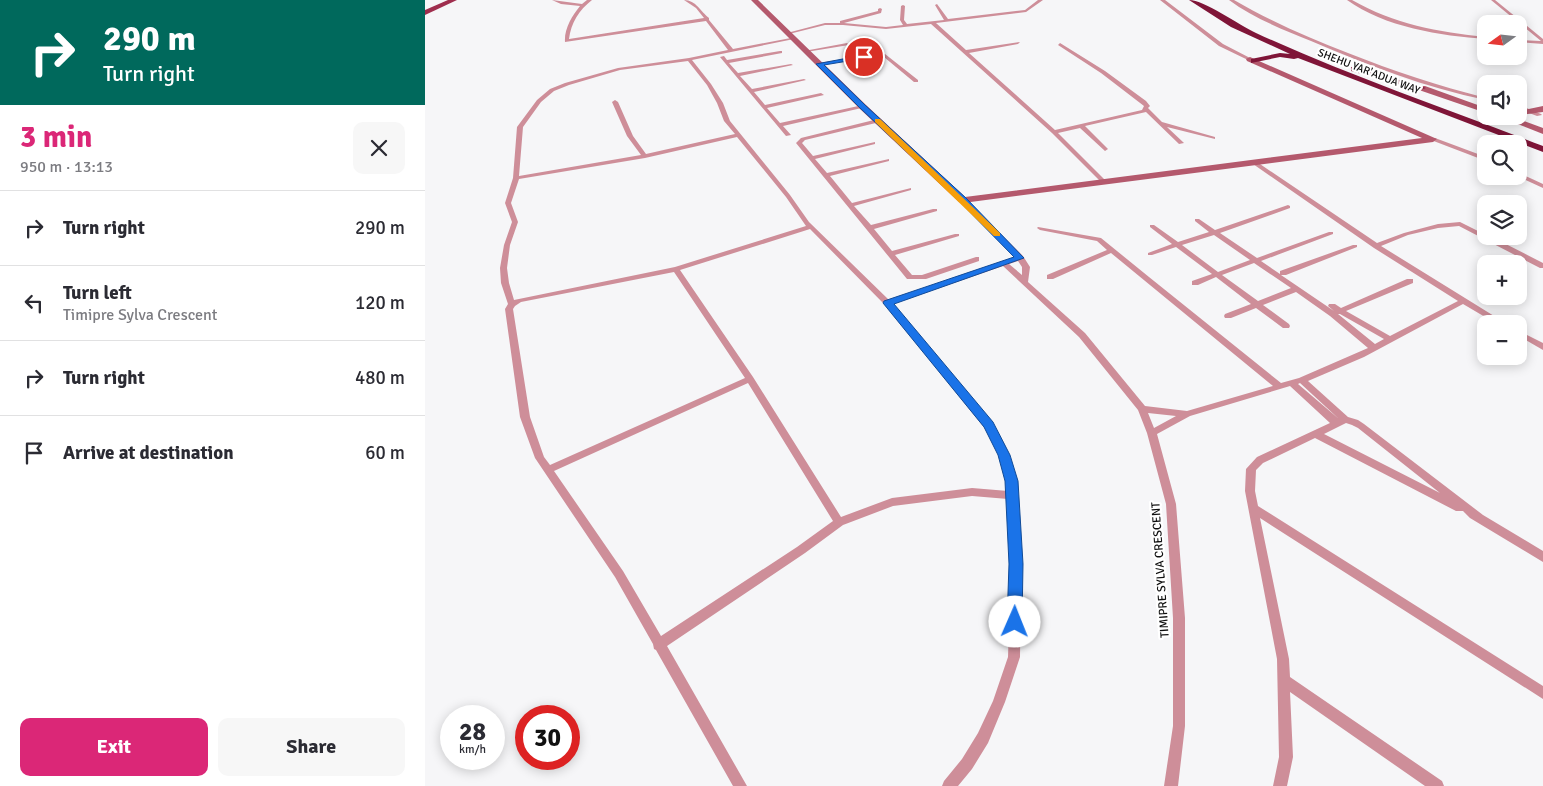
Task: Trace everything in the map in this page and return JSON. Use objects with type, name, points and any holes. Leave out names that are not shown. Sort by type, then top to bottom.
[{"type":"highway","name":"SHEHU YAR'ADUA WAY","points":[[1192,0],[1234,25],[1299,55],[1543,140]]},
{"type":"highway","name":"SHEHU YAR'ADUA WAY","points":[[1209,0],[1261,29],[1345,70],[1543,149]]},
{"type":"highway","points":[[1234,25],[1275,49],[1271,54],[1252,60]]},
{"type":"highway","points":[[1252,60],[1276,55],[1289,55],[1422,88]]},
{"type":"main road","points":[[425,7],[442,0]]},
{"type":"main road","points":[[425,13],[454,0]]},
{"type":"street","points":[[554,0],[561,3],[580,5],[590,0]]},
{"type":"street","points":[[686,0],[697,7],[708,19],[731,50]]},
{"type":"street","points":[[754,0],[863,107],[963,200],[1020,258],[1026,267],[1025,281]]},
{"type":"street","points":[[512,304],[504,287],[505,261],[507,246],[515,222],[508,203],[516,178],[520,127],[545,95],[567,84],[602,74],[731,50],[792,36],[825,24],[875,28],[933,23],[1026,12],[1041,0]]},
{"type":"street","points":[[1162,0],[1221,44],[1252,60],[1433,139],[1477,156]]},
{"type":"street","points":[[1231,0],[1295,33],[1383,68],[1429,85],[1477,97]]},
{"type":"street","points":[[1349,0],[1382,18],[1409,27],[1452,35],[1477,37]]},
{"type":"street","points":[[1493,0],[1541,39]]},
{"type":"street","points":[[580,5],[569,31],[567,41],[708,19]]},
{"type":"street","points":[[937,5],[946,20]]},
{"type":"street","points":[[903,6],[902,20],[905,26]]},
{"type":"street","points":[[843,24],[842,22],[880,12],[880,10]]},
{"type":"street","points":[[933,23],[1054,132],[1105,182]]},
{"type":"street","points":[[1527,42],[1541,39]]},
{"type":"street","points":[[1527,42],[1541,39]]},
{"type":"street","points":[[964,52],[1018,43]]},
{"type":"street","points":[[807,50],[847,44]]},
{"type":"street","points":[[1060,44],[1144,102],[1146,109],[1181,143]]},
{"type":"street","points":[[726,62],[780,52]]},
{"type":"street","points":[[819,64],[885,55],[916,81]]},
{"type":"street","points":[[722,57],[788,135]]},
{"type":"street","points":[[689,59],[709,85],[720,103],[727,121],[810,226],[888,303],[989,425],[1004,455],[1011,481],[1016,564],[1014,657],[999,702],[983,738],[967,764],[949,786]]},
{"type":"street","points":[[736,75],[791,65]]},
{"type":"street","points":[[751,91],[804,80]]},
{"type":"street","points":[[1422,88],[1477,108]]},
{"type":"street","points":[[764,107],[821,95]]},
{"type":"street","points":[[615,102],[630,136],[645,156]]},
{"type":"street","points":[[779,125],[863,107]]},
{"type":"street","points":[[1054,132],[1146,109]]},
{"type":"street","points":[[1529,111],[1542,112]]},
{"type":"street","points":[[1542,112],[1535,119],[1543,130]]},
{"type":"street","points":[[878,121],[800,140],[799,143],[910,277],[916,278],[976,259]]},
{"type":"street","points":[[1160,123],[1213,138]]},
{"type":"street","points":[[1527,125],[1543,130]]},
{"type":"street","points":[[1081,126],[1105,149]]},
{"type":"street","points":[[516,178],[645,156],[738,135]]},
{"type":"street","points":[[963,200],[1433,139]]},
{"type":"street","points":[[811,158],[873,143]]},
{"type":"street","points":[[826,174],[887,160]]},
{"type":"street","points":[[1255,163],[1376,246],[1487,315]]},
{"type":"street","points":[[1527,179],[1543,186]]},
{"type":"street","points":[[850,205],[909,189]]},
{"type":"street","points":[[1150,254],[1215,230],[1288,207]]},
{"type":"street","points":[[869,228],[935,210]]},
{"type":"street","points":[[1197,220],[1215,230],[1296,289],[1391,340]]},
{"type":"street","points":[[1376,246],[1406,234],[1438,226],[1460,224],[1543,266]]},
{"type":"street","points":[[740,786],[619,574],[540,458],[525,417],[509,309],[512,304],[519,300],[676,269],[810,226]]},
{"type":"street","points":[[1152,226],[1286,326]]},
{"type":"street","points":[[1040,228],[1099,238],[1146,279],[1280,387]]},
{"type":"street","points":[[1195,283],[1331,233]]},
{"type":"street","points":[[891,254],[957,234]]},
{"type":"street","points":[[1283,274],[1355,246]]},
{"type":"street","points":[[1050,277],[1113,250]]},
{"type":"street","points":[[888,303],[1020,258]]},
{"type":"street","points":[[1258,260],[1283,274],[1336,312],[1374,348]]},
{"type":"street","name":"TIMIPRE SYLVA CRESCENT","points":[[1005,264],[1082,335],[1142,409],[1152,433],[1171,504],[1178,608],[1180,660],[1179,726],[1171,786]]},
{"type":"street","points":[[676,269],[749,379],[839,522]]},
{"type":"street","points":[[1336,312],[1410,281]]},
{"type":"street","points":[[1228,316],[1296,289]]},
{"type":"street","points":[[1152,433],[1187,414],[1302,380],[1391,340],[1463,302]]},
{"type":"street","points":[[1527,338],[1543,347]]},
{"type":"street","points":[[549,469],[749,379]]},
{"type":"street","points":[[1302,380],[1341,422]]},
{"type":"street","points":[[1292,383],[1341,422]]},
{"type":"street","points":[[1142,409],[1187,414]]},
{"type":"street","points":[[1280,786],[1286,757],[1283,659],[1253,508],[1250,490],[1251,469],[1260,460],[1341,422],[1355,422],[1479,518]]},
{"type":"street","points":[[1316,434],[1479,518],[1543,557]]},
{"type":"street","points":[[658,645],[801,550],[839,522],[891,502],[972,492],[1012,495]]},
{"type":"street","points":[[1253,508],[1543,693]]},
{"type":"street","points":[[1284,680],[1437,786]]},
{"type":"slow traffic","points":[[878,121],[963,200],[997,235]]},
{"type":"route","points":[[864,57],[819,64],[963,200],[1020,258],[888,303],[989,425],[1004,455],[1011,481],[1016,564],[1015,622]]}]
